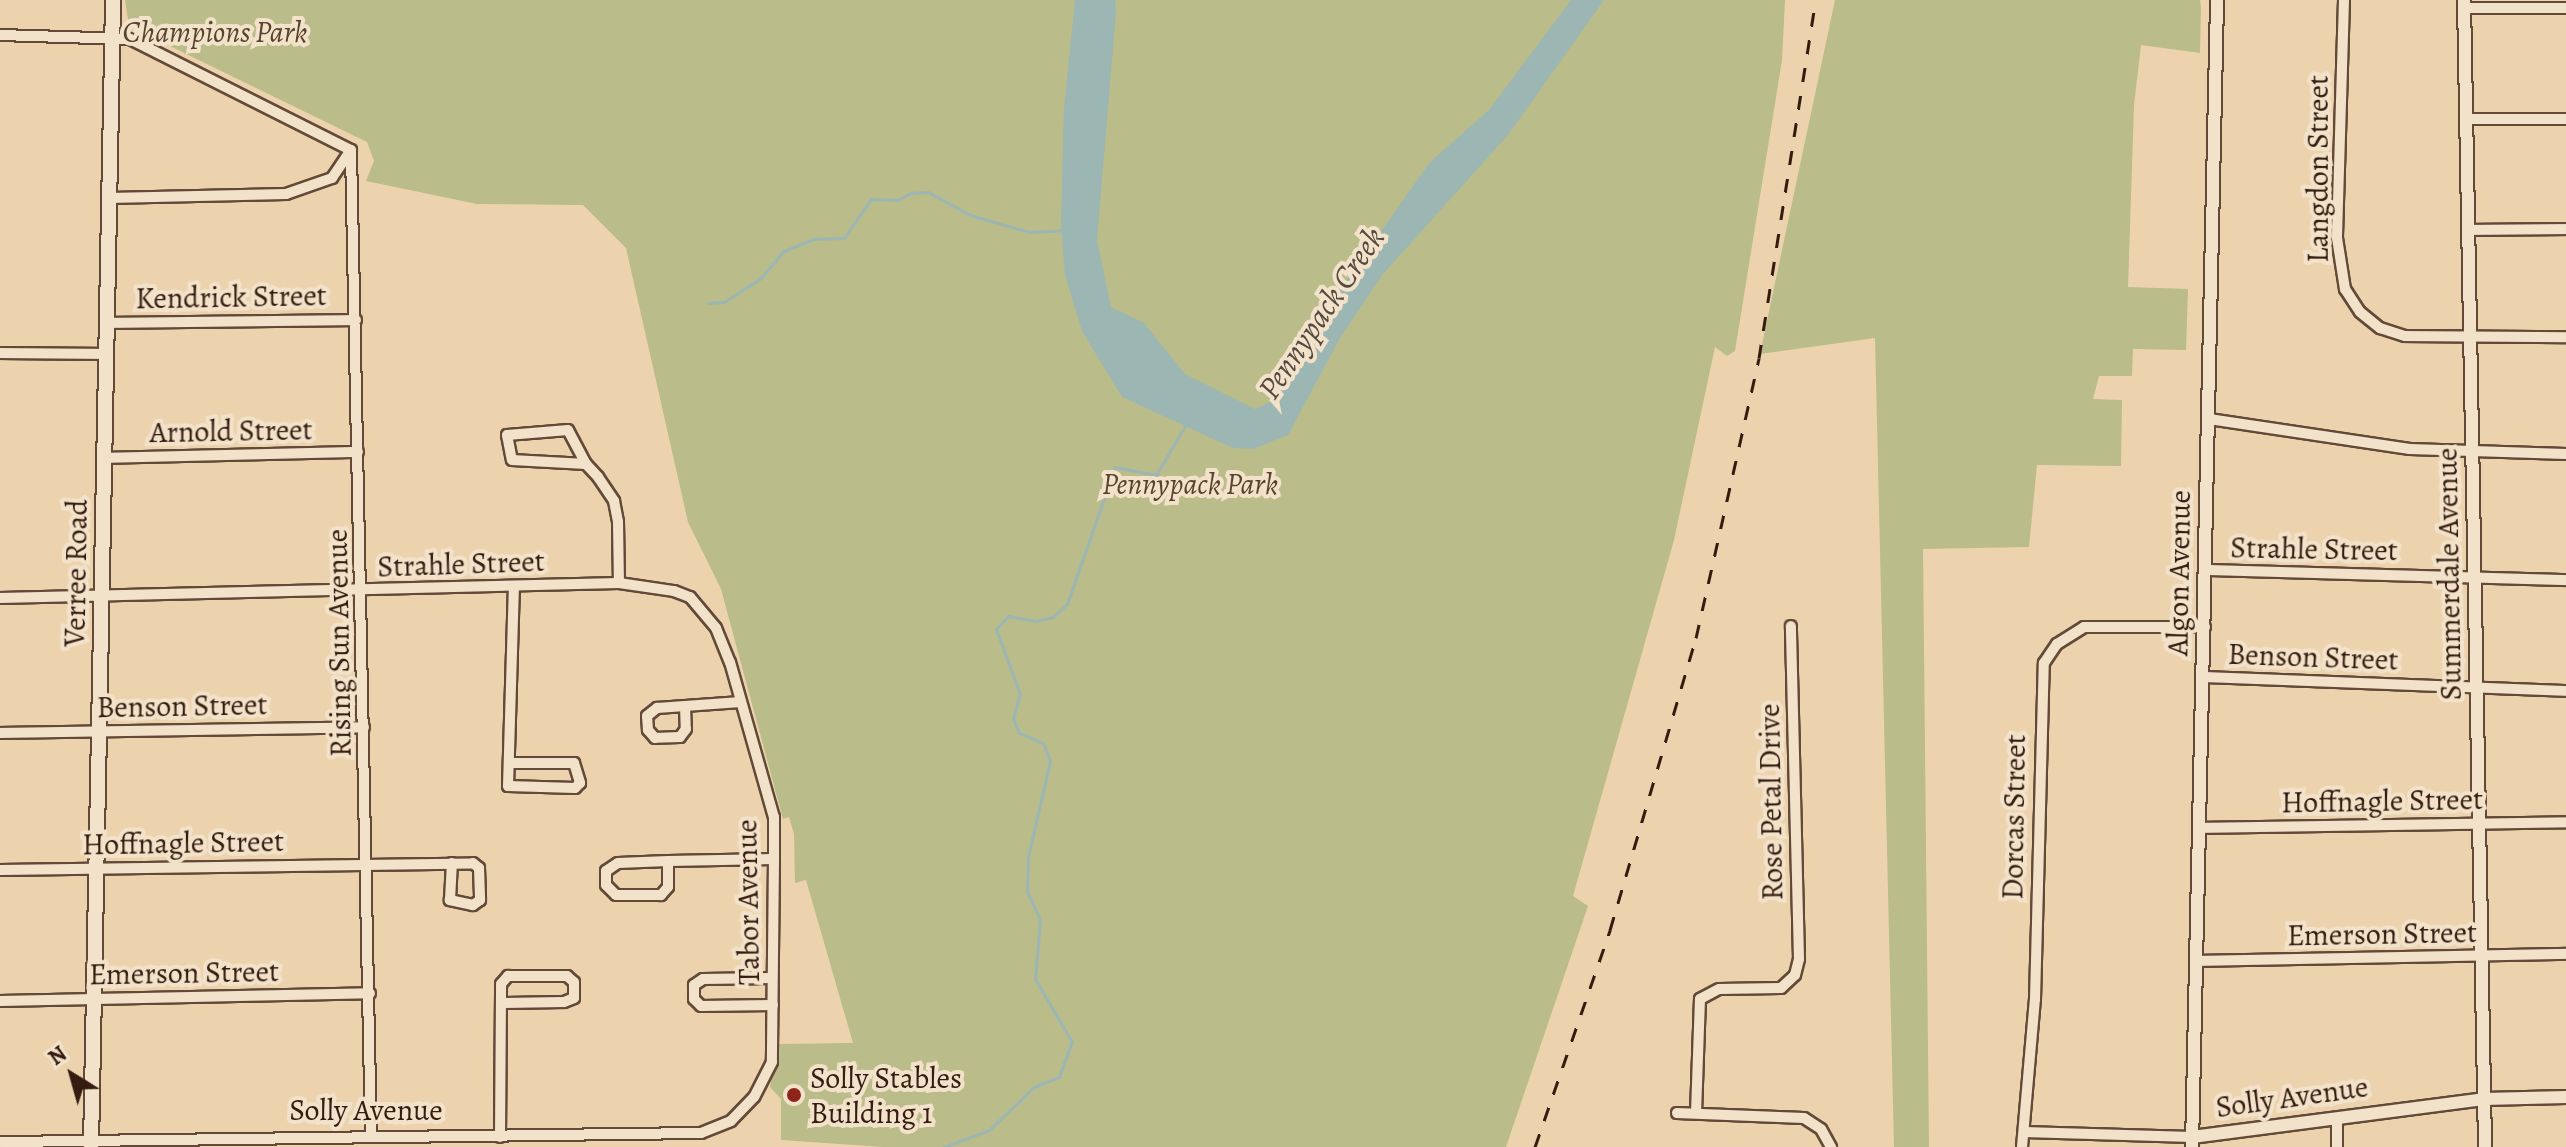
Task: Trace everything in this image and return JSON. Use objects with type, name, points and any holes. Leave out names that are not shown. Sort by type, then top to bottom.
[{"type":"main road","name":"Verree Road","points":[[92,1143],[113,0]]},
{"type":"street","name":"Algon Avenue","points":[[2192,1142],[2199,961],[2199,828],[2217,0]]},
{"type":"street","name":"Langdon Street","points":[[2344,0],[2337,238],[2345,289],[2360,312],[2380,328],[2405,336],[2471,336]]},
{"type":"street","points":[[2464,4],[2566,8]]},
{"type":"street","name":"Summerdale Avenue","points":[[2464,4],[2484,956],[2485,1147]]},
{"type":"street","points":[[0,35],[114,37],[181,63],[351,150],[332,178],[286,194],[109,198]]},
{"type":"street","points":[[2466,119],[2566,119]]},
{"type":"street","name":"Rising Sun Avenue","points":[[351,150],[371,1135]]},
{"type":"street","points":[[2468,230],[2566,229]]},
{"type":"street","name":"Kendrick Street","points":[[108,323],[356,320]]},
{"type":"street","points":[[2471,336],[2566,337]]},
{"type":"street","points":[[0,353],[107,354]]},
{"type":"street","points":[[2209,419],[2410,449],[2566,454]]},
{"type":"street","points":[[586,464],[512,460],[507,435],[568,430],[586,464],[614,501],[619,583]]},
{"type":"street","name":"Arnold Street","points":[[105,458],[358,452]]},
{"type":"street","name":"Strahle Street","points":[[2205,570],[2566,580]]},
{"type":"street","name":"Strahle Street","points":[[0,598],[619,583],[690,597],[716,628]]},
{"type":"street","points":[[509,763],[574,763],[580,783],[575,788],[508,786],[514,587]]},
{"type":"street","name":"Rose Petal Drive","points":[[1696,1113],[1700,999],[1719,989],[1781,988],[1795,975],[1799,959],[1791,626]]},
{"type":"street","name":"Dorcas Street","points":[[2022,1147],[2035,999],[2044,663],[2057,644],[2084,627],[2205,627]]},
{"type":"street","name":"Tabor Avenue","points":[[716,628],[774,817],[772,1062],[754,1097],[729,1122]]},
{"type":"street","name":"Benson Street","points":[[2203,677],[2566,691]]},
{"type":"street","points":[[685,706],[741,702]]},
{"type":"street","name":"Benson Street","points":[[0,733],[364,727]]},
{"type":"street","name":"Hoffnagle Street","points":[[2199,828],[2566,822]]},
{"type":"street","points":[[668,861],[668,887],[661,895],[616,895],[606,885],[606,871],[618,863],[668,861],[774,859]]},
{"type":"street","points":[[452,863],[473,863],[479,868],[480,900],[473,905],[450,900],[452,863]]},
{"type":"street","name":"Hoffnagle Street","points":[[0,870],[452,863]]},
{"type":"street","name":"Emerson Street","points":[[2199,961],[2566,954]]},
{"type":"street","points":[[500,1137],[501,984],[508,976],[567,976],[574,982],[574,998],[564,1002],[501,1003]]},
{"type":"street","points":[[772,978],[703,979],[694,985],[694,999],[701,1006],[773,1005]]},
{"type":"street","name":"Emerson Street","points":[[0,1001],[370,993]]},
{"type":"street","name":"Solly Avenue","points":[[2024,1132],[2192,1142],[2337,1118],[2484,1099],[2566,1097]]},
{"type":"street","points":[[1677,1113],[1804,1118],[1829,1143]]},
{"type":"street","points":[[2337,1118],[2337,1147]]},
{"type":"street","name":"Solly Avenue","points":[[0,1142],[701,1133],[729,1122]]},
{"type":"green space","name":"Pennypack Park","points":[[125,0],[1785,0],[1782,60],[1735,351],[1727,356],[1715,347],[1674,540],[1573,896],[1588,906],[1506,1147],[883,1147],[781,1140],[781,1099],[770,1087],[779,1044],[853,1043],[806,880],[795,883],[794,834],[789,817],[783,819],[721,589],[688,522],[626,248],[583,205],[477,204],[366,181],[374,161],[367,142],[129,26]]},
{"type":"green space","points":[[1835,0],[2200,0],[2201,7],[2200,53],[2141,45],[2134,105],[2128,287],[2188,289],[2186,350],[2133,349],[2132,376],[2099,376],[2093,399],[2122,400],[2121,466],[2037,465],[2029,547],[1923,549],[1929,1147],[1894,1147],[1875,338],[1760,354]]},
{"type":"water","points":[[1075,0],[1115,0],[1097,240],[1111,307],[1144,323],[1185,374],[1255,409],[1275,400],[1338,292],[1430,162],[1489,110],[1571,0],[1604,0],[1508,135],[1383,274],[1340,338],[1288,435],[1253,449],[1233,448],[1122,397],[1082,331],[1065,275],[1061,224],[1064,109]]},
{"type":"waterway","points":[[708,303],[724,302],[761,278],[784,251],[813,239],[844,238],[871,199],[898,200],[910,193],[928,192],[970,215],[1029,232],[1062,230]]},
{"type":"waterway","points":[[944,1147],[989,1130],[1034,1087],[1059,1077],[1072,1042],[1035,979],[1040,920],[1027,891],[1028,857],[1050,761],[1043,743],[1019,733],[1013,718],[1020,694],[996,629],[1008,616],[1036,621],[1053,617],[1067,604],[1115,467],[1156,475],[1186,424]]},
{"type":"railway","points":[[1535,1147],[1610,930],[1696,638],[1759,358],[1816,0]]},
{"type":"place","name":"Solly Stables Building 1","points":[[794,1095]]},
{"type":"park label","name":"Champions Park","points":[[215,32]]},
{"type":"water label","name":"Pennypack Creek","points":[[1321,313]]}]
